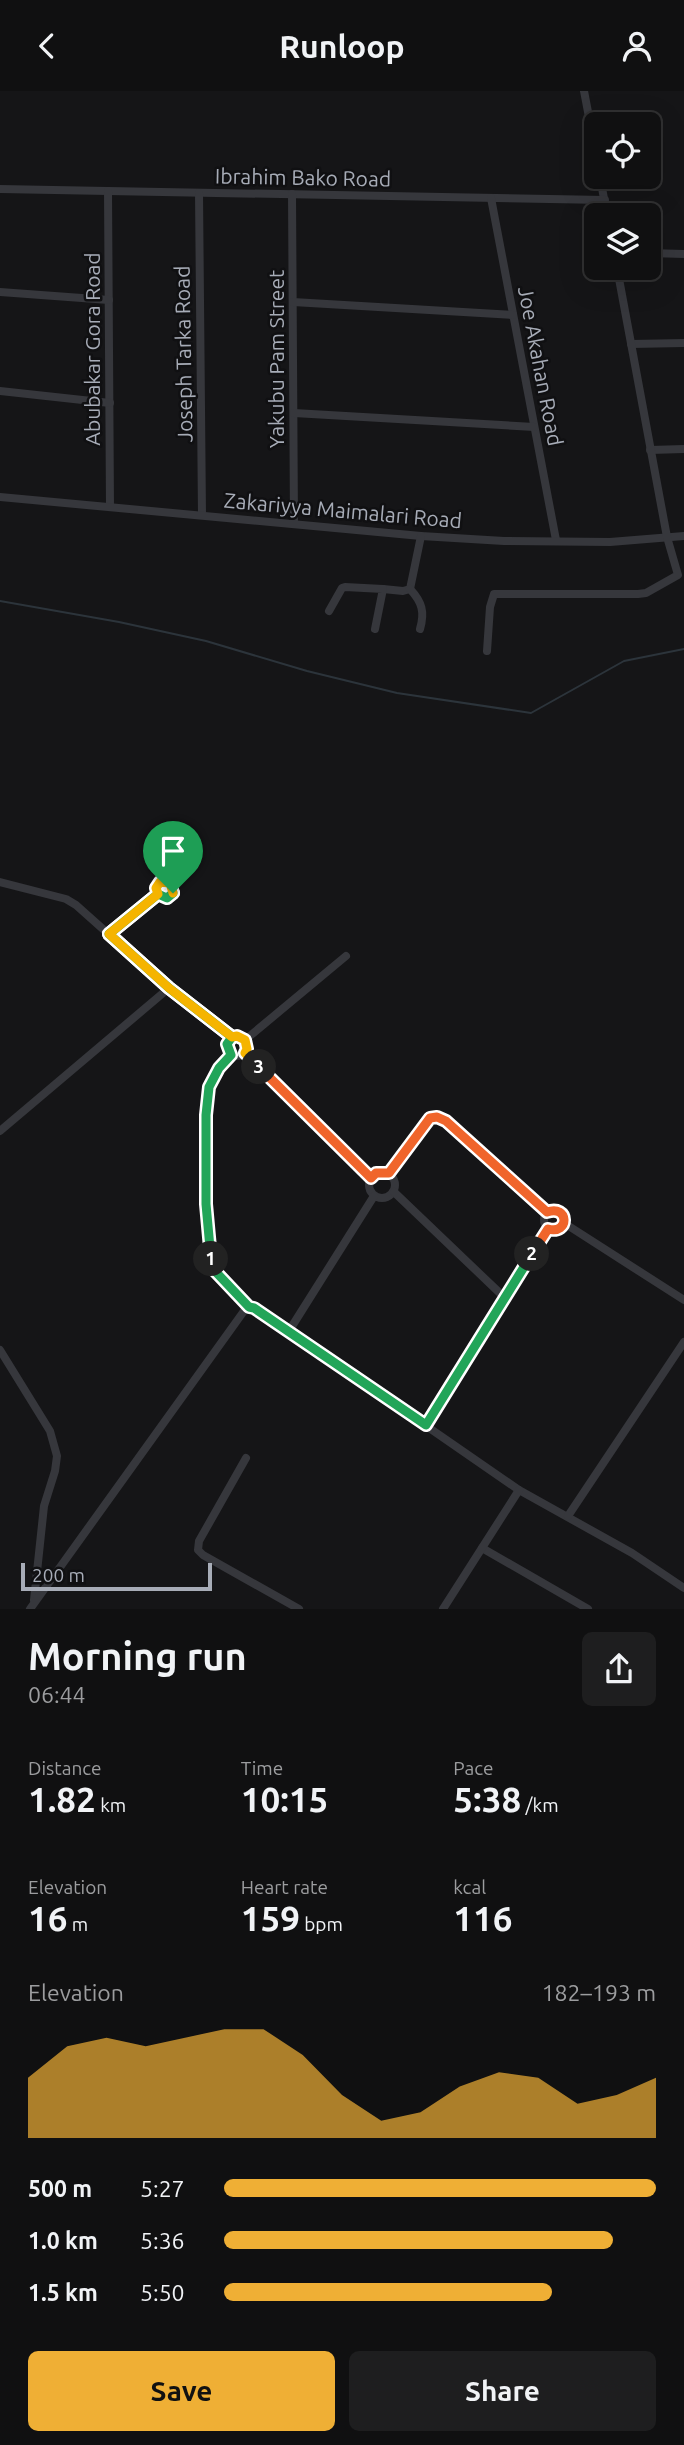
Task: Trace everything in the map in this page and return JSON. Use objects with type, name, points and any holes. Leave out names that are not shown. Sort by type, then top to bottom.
[{"type":"street","points":[[584,91],[588,112]]},
{"type":"street","name":"Ibrahim Bako Road","points":[[0,189],[604,200]]},
{"type":"street","points":[[602,189],[605,203]]},
{"type":"street","name":"Abubakar Gora Road","points":[[108,191],[110,507]]},
{"type":"street","name":"Joseph Tarka Road","points":[[199,193],[202,515]]},
{"type":"street","name":"Yakubu Pam Street","points":[[292,194],[294,523]]},
{"type":"street","name":"Joe Akahan Road","points":[[491,198],[556,540]]},
{"type":"street","points":[[661,253],[684,254]]},
{"type":"street","points":[[487,651],[490,607],[494,594],[638,594],[646,593],[678,575],[667,537],[619,280]]},
{"type":"street","points":[[0,292],[109,300]]},
{"type":"street","points":[[293,302],[513,315]]},
{"type":"street","points":[[631,344],[684,343]]},
{"type":"street","points":[[0,391],[110,403]]},
{"type":"street","points":[[294,413],[534,427]]},
{"type":"street","points":[[650,450],[684,449]]},
{"type":"street","name":"Zakariyya Maimalari Road","points":[[0,497],[421,536],[504,541],[610,542],[684,536]]},
{"type":"street","points":[[420,629],[424,614],[410,589],[421,536]]},
{"type":"street","points":[[330,611],[345,587],[403,591],[410,589]]},
{"type":"street","points":[[375,629],[383,589]]},
{"type":"street","points":[[0,882],[66,899],[76,905],[169,988],[232,1037],[245,1040]]},
{"type":"street","points":[[109,934],[158,894]]},
{"type":"street","points":[[245,1040],[346,956]]},
{"type":"street","points":[[0,1131],[169,988]]},
{"type":"street","points":[[231,1055],[227,1044],[232,1037]]},
{"type":"street","points":[[231,1055],[241,1056],[245,1053],[245,1040]]},
{"type":"street","points":[[245,1053],[371,1178]]},
{"type":"street","points":[[231,1055],[219,1068],[209,1087],[206,1115],[208,1238],[213,1269],[249,1307],[289,1331],[519,1490],[632,1552],[684,1588]]},
{"type":"street","points":[[389,1173],[430,1118],[437,1117],[446,1121],[547,1212]]},
{"type":"street","points":[[374,1196],[369,1187],[371,1178],[376,1173],[389,1173]]},
{"type":"street","points":[[374,1196],[385,1198],[394,1192],[396,1182],[389,1173]]},
{"type":"street","points":[[394,1192],[505,1298]]},
{"type":"street","points":[[289,1331],[374,1196]]},
{"type":"street","points":[[559,1211],[564,1223],[560,1229],[554,1231],[544,1224],[543,1217],[547,1212],[559,1211]]},
{"type":"street","points":[[564,1223],[684,1300]]},
{"type":"street","points":[[426,1425],[548,1229]]},
{"type":"street","points":[[32,1606],[249,1307]]},
{"type":"street","points":[[568,1516],[684,1342]]},
{"type":"street","points":[[0,1350],[50,1431],[57,1456],[44,1506],[32,1606]]},
{"type":"street","points":[[246,1458],[199,1541],[198,1550],[299,1608]]},
{"type":"street","points":[[443,1608],[519,1490]]},
{"type":"street","points":[[482,1548],[588,1608]]},
{"type":"waterway","points":[[0,601],[206,641],[307,671],[397,693],[531,713],[624,661],[684,649]]},
{"type":"route","points":[[173,893],[167,898],[158,894],[109,934],[169,988],[232,1037],[227,1044],[231,1055],[219,1068],[209,1087],[206,1115],[206,1204],[213,1269],[249,1307],[426,1425],[548,1229],[560,1229],[564,1223],[563,1217],[559,1211],[547,1212],[446,1121],[437,1117],[430,1118],[389,1173],[376,1173],[371,1178],[245,1053],[247,1045],[242,1037],[232,1037],[169,988],[109,934],[158,894],[156,888],[160,882],[170,883],[173,893]]}]
